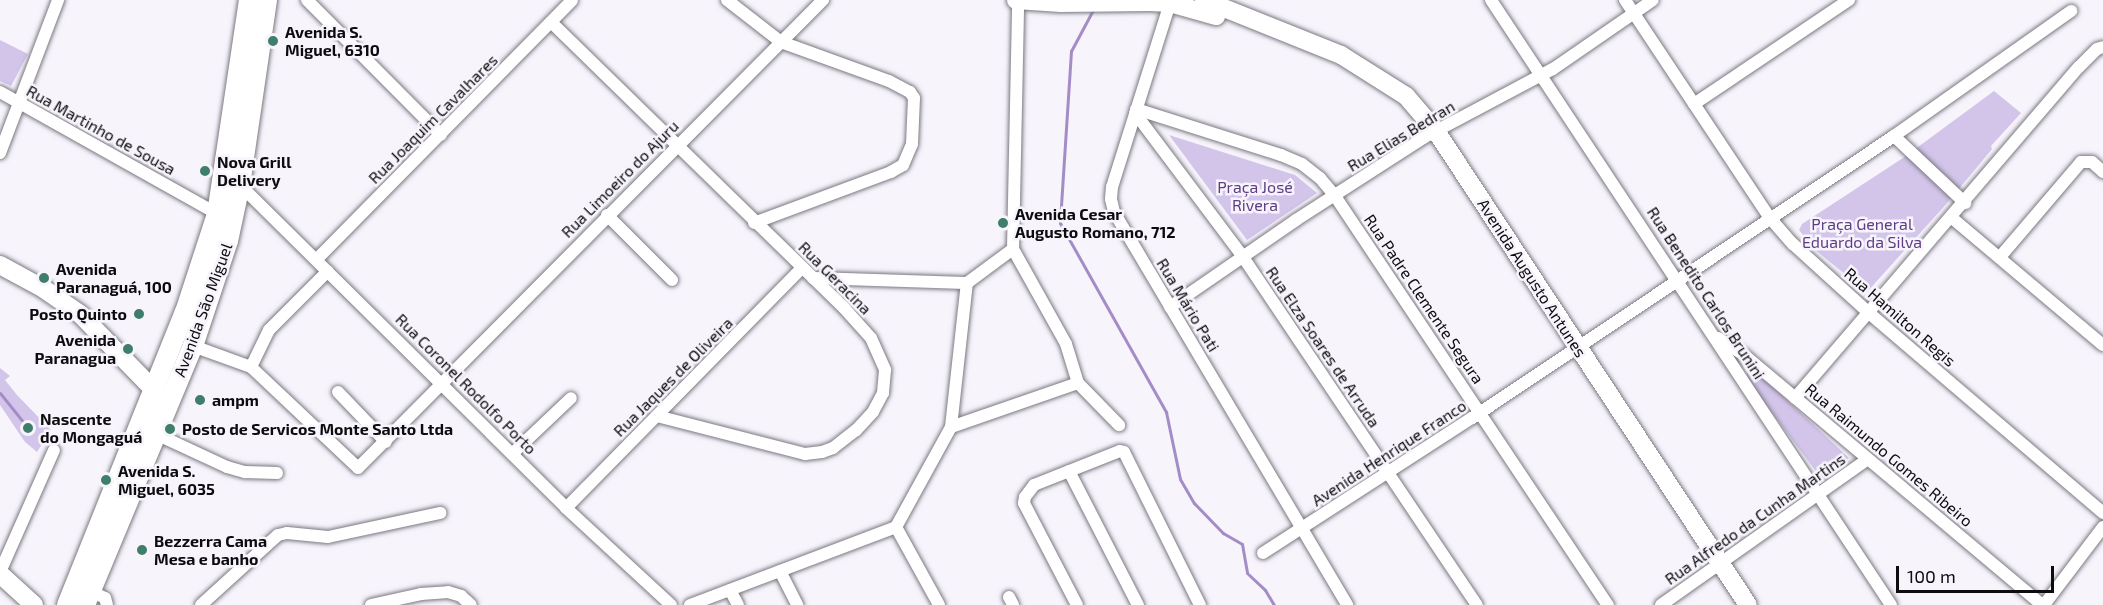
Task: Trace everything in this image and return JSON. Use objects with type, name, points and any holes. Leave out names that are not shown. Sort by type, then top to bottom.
[{"type":"main road","name":"Avenida São Miguel","points":[[67,605],[191,295],[217,214],[249,0]]},
{"type":"main road","name":"Avenida São Miguel","points":[[88,598],[193,346],[228,241],[240,185],[267,0]]},
{"type":"main road","points":[[153,389],[159,399],[159,428]]},
{"type":"street","points":[[0,153],[58,0]]},
{"type":"street","points":[[307,0],[441,135]]},
{"type":"street","name":"Rua Joaquim Cavalhares","points":[[317,259],[572,0]]},
{"type":"street","points":[[728,0],[781,42],[889,81],[909,92],[914,98],[912,144],[903,165],[891,172],[754,223]]},
{"type":"street","name":"Rua Limoeiro do Ajuru","points":[[251,367],[358,468],[823,0]]},
{"type":"street","points":[[1017,0],[1013,249],[1066,344],[1078,384],[1119,425]]},
{"type":"street","name":"Avenida Augusto Antunes","points":[[1017,0],[1088,3],[1171,2],[1231,21],[1254,22]]},
{"type":"street","name":"Avenida Augusto Antunes","points":[[1204,0],[1341,55],[1369,70],[1406,96],[1436,131],[1749,605]]},
{"type":"street","name":"Rua Benedito Carlos Brunini","points":[[1491,0],[1892,605]]},
{"type":"street","name":"Rua Hamilton Regis","points":[[1625,0],[1770,218],[1793,244],[1869,313],[2103,513]]},
{"type":"street","name":"Rua Elias Bedran","points":[[1170,307],[1436,131],[1542,76],[1653,0]]},
{"type":"street","points":[[1694,104],[1849,0]]},
{"type":"street","name":"Rua Mário Pati","points":[[1171,2],[1135,111],[1111,199],[1114,212],[1347,605]]},
{"type":"street","points":[[1770,218],[1894,136],[2071,11]]},
{"type":"street","name":"Rua Geracina","points":[[551,22],[754,223],[813,278],[870,338],[885,370],[883,393],[873,412],[856,430],[833,448],[805,454],[657,416]]},
{"type":"street","points":[[1796,398],[2079,67],[2097,49],[2103,47]]},
{"type":"street","name":"Rua Martinho de Sousa","points":[[0,92],[217,214]]},
{"type":"street","name":"Rua Padre Clemente Segura","points":[[1135,111],[1302,164],[1320,178],[1335,196],[1608,605]]},
{"type":"street","name":"Rua Elza Soares de Arruda","points":[[1135,111],[1243,257],[1477,605]]},
{"type":"street","points":[[1894,136],[1965,202]]},
{"type":"street","points":[[2001,257],[2081,162],[2092,162],[2103,172]]},
{"type":"street","name":"Rua Coronel Rodolfo Porto","points":[[240,185],[566,508],[671,605]]},
{"type":"street","points":[[607,215],[672,280]]},
{"type":"street","name":"Avenida Henrique Franco","points":[[1263,553],[1388,473],[1770,218]]},
{"type":"street","points":[[1952,218],[2103,345]]},
{"type":"street","points":[[813,278],[967,283],[1013,249]]},
{"type":"street","points":[[0,265],[44,289],[80,314],[153,389]]},
{"type":"street","name":"Rua Jaques de Oliveira","points":[[566,508],[802,268]]},
{"type":"street","points":[[193,346],[251,367],[269,330],[328,271]]},
{"type":"street","points":[[690,605],[897,527],[951,427],[967,283]]},
{"type":"street","name":"Rua Raimundo Gomes Ribeiro","points":[[1712,333],[1743,354],[2043,605]]},
{"type":"street","points":[[951,427],[1078,384]]},
{"type":"street","points":[[338,392],[386,442]]},
{"type":"street","points":[[512,454],[571,398]]},
{"type":"street","points":[[159,428],[227,467],[245,472],[277,473]]},
{"type":"street","points":[[34,605],[0,573],[54,450]]},
{"type":"street","points":[[1077,605],[1024,503],[1034,484],[1120,451],[1124,453],[1200,605]]},
{"type":"street","name":"Rua Alfredo da Cunha Martins","points":[[1661,605],[1868,459]]},
{"type":"street","points":[[1069,471],[1138,605]]},
{"type":"street","points":[[201,605],[278,536],[287,533],[328,537],[440,513]]},
{"type":"street","points":[[897,527],[939,605]]},
{"type":"street","points":[[2043,605],[2103,527]]},
{"type":"street","points":[[780,571],[797,605]]},
{"type":"street","points":[[730,590],[738,605]]},
{"type":"street","points":[[371,605],[421,594],[448,592],[471,605]]},
{"type":"street","points":[[88,598],[105,598],[107,605]]},
{"type":"green space","points":[[0,40],[28,54],[11,86],[0,81]]},
{"type":"green space","name":"Praça General Eduardo da Silva","points":[[1994,91],[2021,113],[1991,146],[1992,149],[1948,202],[1867,292],[1814,249],[1799,230],[1802,224],[1903,158]]},
{"type":"green space","name":"Praça José Rivera","points":[[1169,135],[1295,175],[1317,193],[1247,240]]},
{"type":"green space","points":[[0,368],[10,376],[5,380],[17,395],[51,430],[37,452],[25,442],[0,405]]},
{"type":"green space","points":[[1747,370],[1756,371],[1849,458],[1821,478],[1747,379]]},
{"type":"waterway","points":[[1094,8],[1071,51],[1060,223],[1166,412],[1180,479],[1194,503],[1223,533],[1242,544],[1247,573],[1265,590],[1274,605]]},
{"type":"waterway","points":[[0,393],[28,428]]},
{"type":"place","name":"Avenida S. Miguel, 6310","points":[[273,41]]},
{"type":"place","name":"Nova Grill Delivery","points":[[205,171]]},
{"type":"place","name":"Avenida Cesar Augusto Romano, 712","points":[[1003,223]]},
{"type":"place","name":"Avenida Paranaguá, 100","points":[[44,278]]},
{"type":"place","name":"Posto Quinto","points":[[139,314]]},
{"type":"place","name":"Avenida Paranagua","points":[[128,349]]},
{"type":"place","name":"ampm","points":[[200,400]]},
{"type":"place","name":"Nascente do Mongaguá","points":[[28,428]]},
{"type":"place","name":"Posto de Servicos Monte Santo Ltda","points":[[170,429]]},
{"type":"place","name":"Avenida S. Miguel, 6035","points":[[106,480]]},
{"type":"place","name":"Bezzerra Cama Mesa e banho","points":[[142,550]]}]
